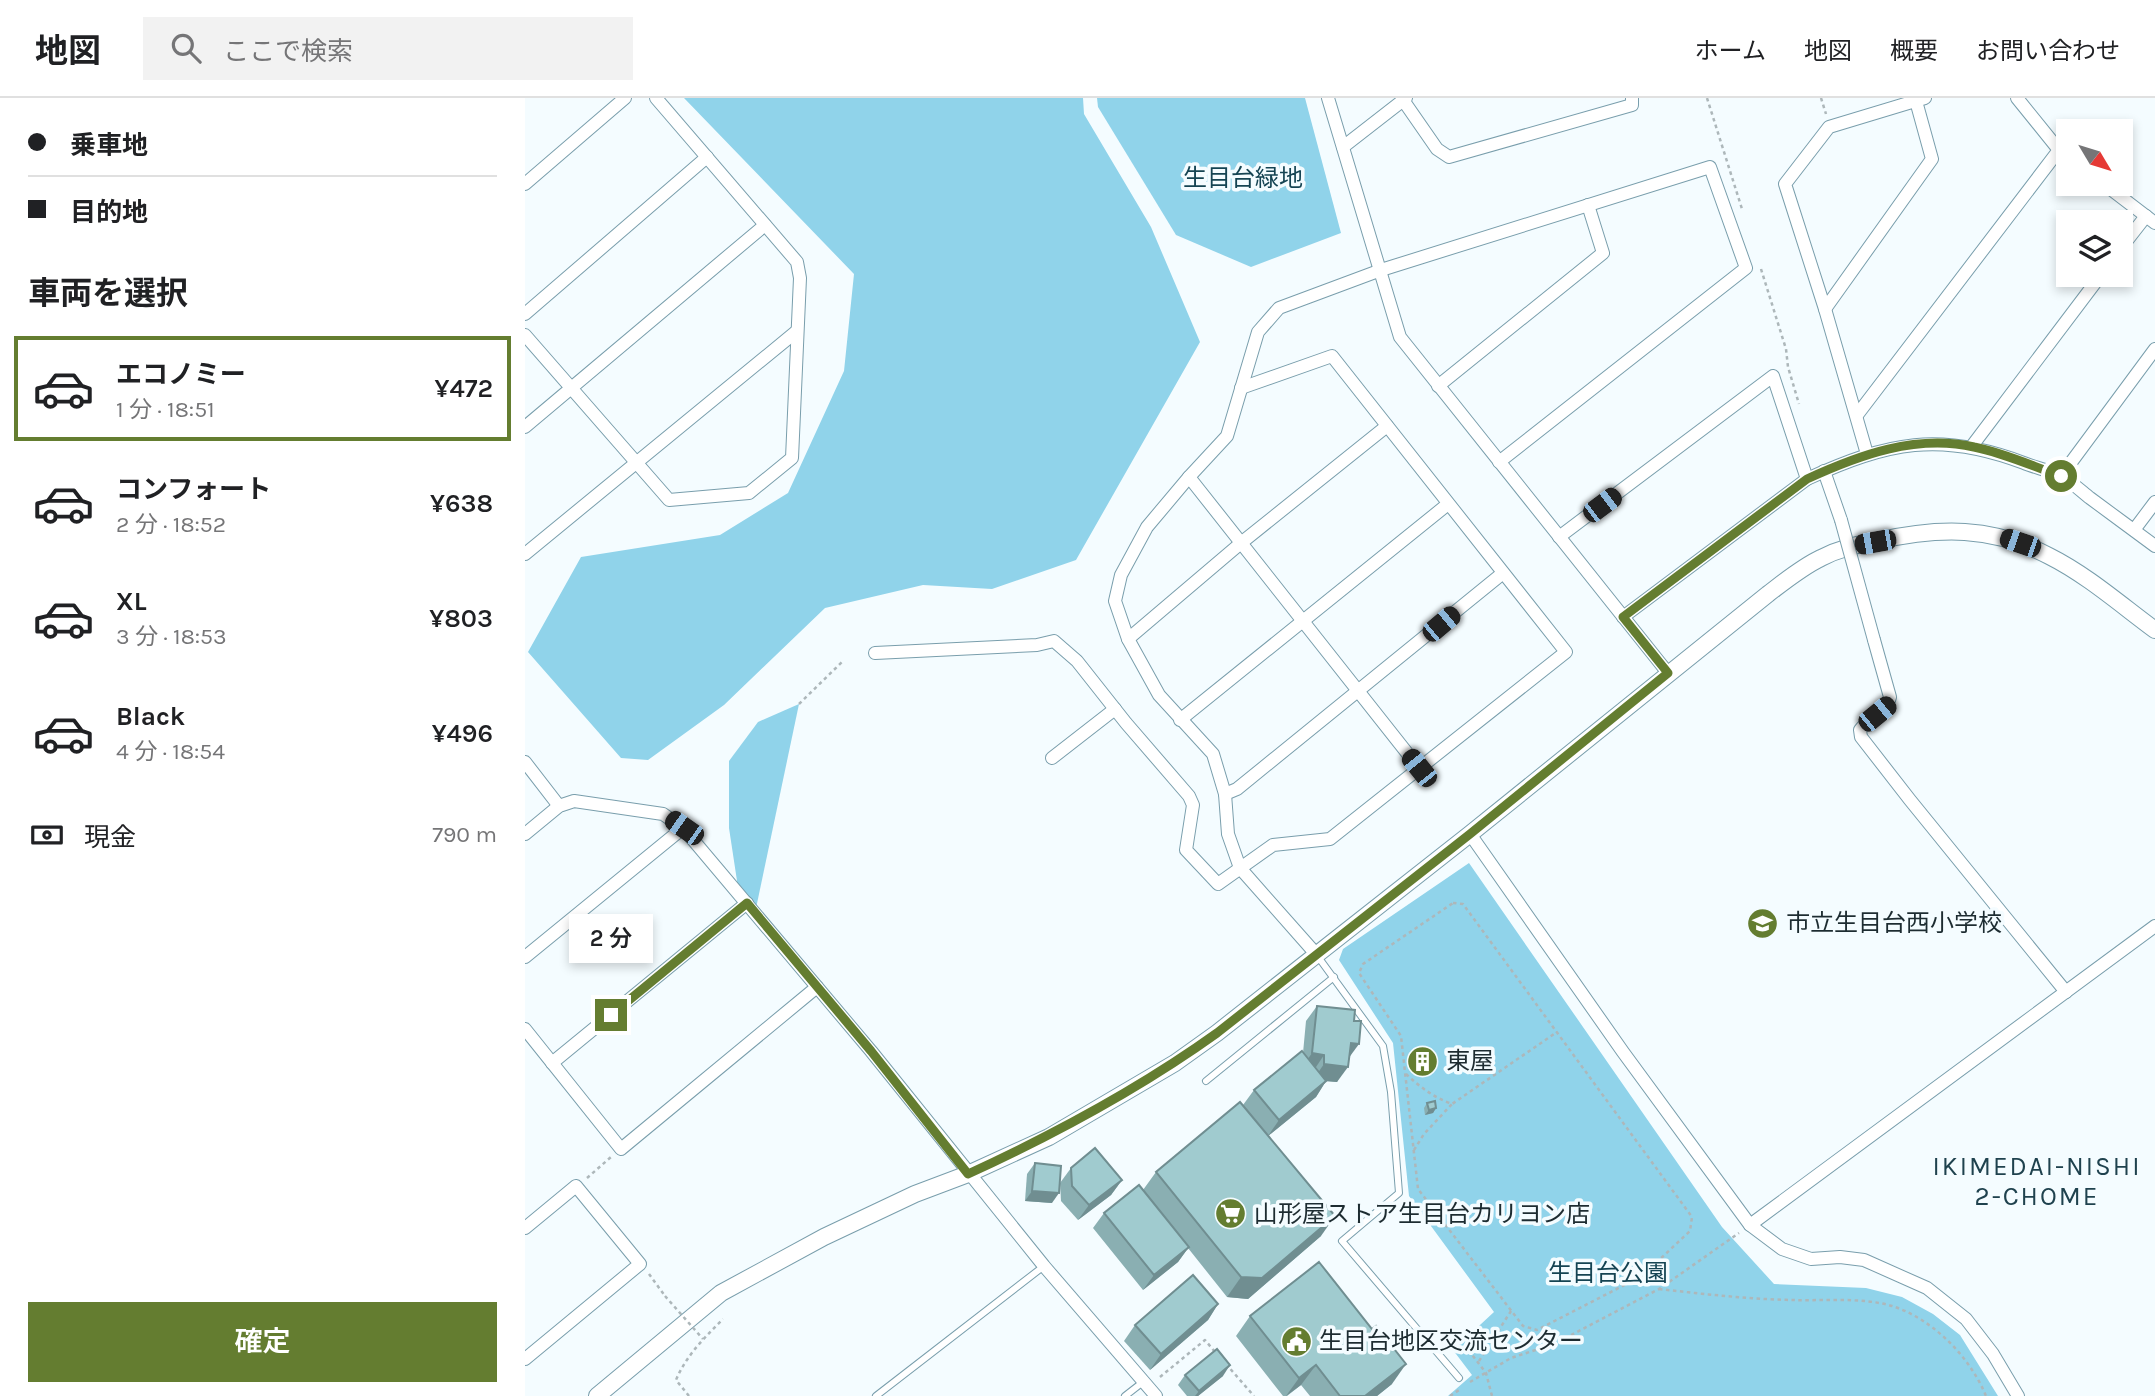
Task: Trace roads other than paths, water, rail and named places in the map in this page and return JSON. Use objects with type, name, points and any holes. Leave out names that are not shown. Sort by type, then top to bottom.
[{"type":"street","points":[[525,184],[625,98]]},
{"type":"street","points":[[525,335],[670,500],[749,494],[792,458],[800,278],[797,262],[656,98]]},
{"type":"street","points":[[1328,98],[1400,337],[1668,673]]},
{"type":"street","points":[[1343,147],[1405,99],[1437,149],[1449,156],[1632,105],[1632,98]]},
{"type":"street","points":[[2017,98],[2056,144]]},
{"type":"street","points":[[1825,309],[1932,159],[1921,99],[1829,127],[1785,184],[1867,454]]},
{"type":"street","points":[[525,314],[707,157]]},
{"type":"street","points":[[1857,415],[2056,163]]},
{"type":"street","points":[[1316,954],[1240,868],[1228,834],[1225,794],[1213,754],[1159,695],[1128,639],[1115,601],[1121,575],[1147,527],[1227,436],[1258,332],[1279,308],[1381,270],[1710,167],[1746,268],[1499,461]]},
{"type":"street","points":[[2120,196],[2150,219],[2133,236]]},
{"type":"street","points":[[1438,386],[1603,253],[1588,205]]},
{"type":"street","points":[[525,427],[765,225]]},
{"type":"street","points":[[1972,446],[2092,287]]},
{"type":"street","points":[[525,554],[797,331]]},
{"type":"street","points":[[2061,476],[2155,349]]},
{"type":"street","points":[[875,653],[1037,645],[1054,641],[1077,661],[1189,796],[1193,805],[1186,850],[1218,884],[1273,845],[1330,839],[1566,653],[1332,356],[1241,388]]},
{"type":"street","points":[[1559,537],[1773,376],[1807,479]]},
{"type":"street","points":[[1128,639],[1387,426]]},
{"type":"street","points":[[1623,617],[1807,479],[1867,454],[1912,445],[1945,443],[1972,446],[2003,454],[2061,476],[2155,546]]},
{"type":"street","points":[[1824,471],[1841,520],[1890,697],[1888,704],[1865,723],[1860,730],[1861,737],[2066,992]]},
{"type":"street","points":[[1189,477],[1419,768]]},
{"type":"street","points":[[2134,530],[2155,502]]},
{"type":"street","points":[[1181,720],[1448,504]]},
{"type":"street","points":[[597,1396],[721,1293],[824,1237],[915,1194],[968,1174],[1049,1137],[1175,1063],[1470,834],[1777,586],[1820,558],[1846,547],[1902,535],[1948,530],[1993,534],[2070,567],[2155,630]]},
{"type":"street","points":[[1225,794],[1237,789],[1503,573]]},
{"type":"street","points":[[1052,758],[1115,709]]},
{"type":"street","points":[[525,762],[559,806]]},
{"type":"street","points":[[525,834],[559,806],[574,801],[663,814],[684,828],[871,1051],[1044,1266],[1150,1388]]},
{"type":"street","points":[[525,957],[684,828]]},
{"type":"street","points":[[1470,834],[1747,1228],[1781,1249],[1811,1259],[1840,1257],[1864,1260],[1927,1288],[1966,1319],[1993,1354],[2018,1396]]},
{"type":"street","points":[[552,1063],[747,903]]},
{"type":"street","points":[[1747,1228],[2155,926]]},
{"type":"street","points":[[525,1029],[621,1149],[817,987]]},
{"type":"street","points":[[525,1228],[576,1186],[639,1264],[525,1359]]},
{"type":"lane","points":[[1316,954],[1383,1046],[1391,1092],[1399,1193],[1342,1241],[1459,1378]]},
{"type":"lane","points":[[1206,1081],[1334,977]]},
{"type":"lane","points":[[876,1396],[1044,1266]]},
{"type":"lane","points":[[1125,1396],[1150,1388]]},
{"type":"place","name":"市立生目台西小学校","points":[[1763,923]]},
{"type":"place","name":"東屋","points":[[1423,1061]]},
{"type":"place","name":"山形屋ストア生目台カリヨン店","points":[[1231,1214]]},
{"type":"place","name":"生目台地区交流センター","points":[[1296,1341]]},
{"type":"district","name":"IKIMEDAI-NISHI 2-CHOME","points":[[2037,1181]]},
{"type":"park label","name":"生目台緑地","points":[[1243,178]]},
{"type":"park label","name":"生目台公園","points":[[1608,1273]]}]
